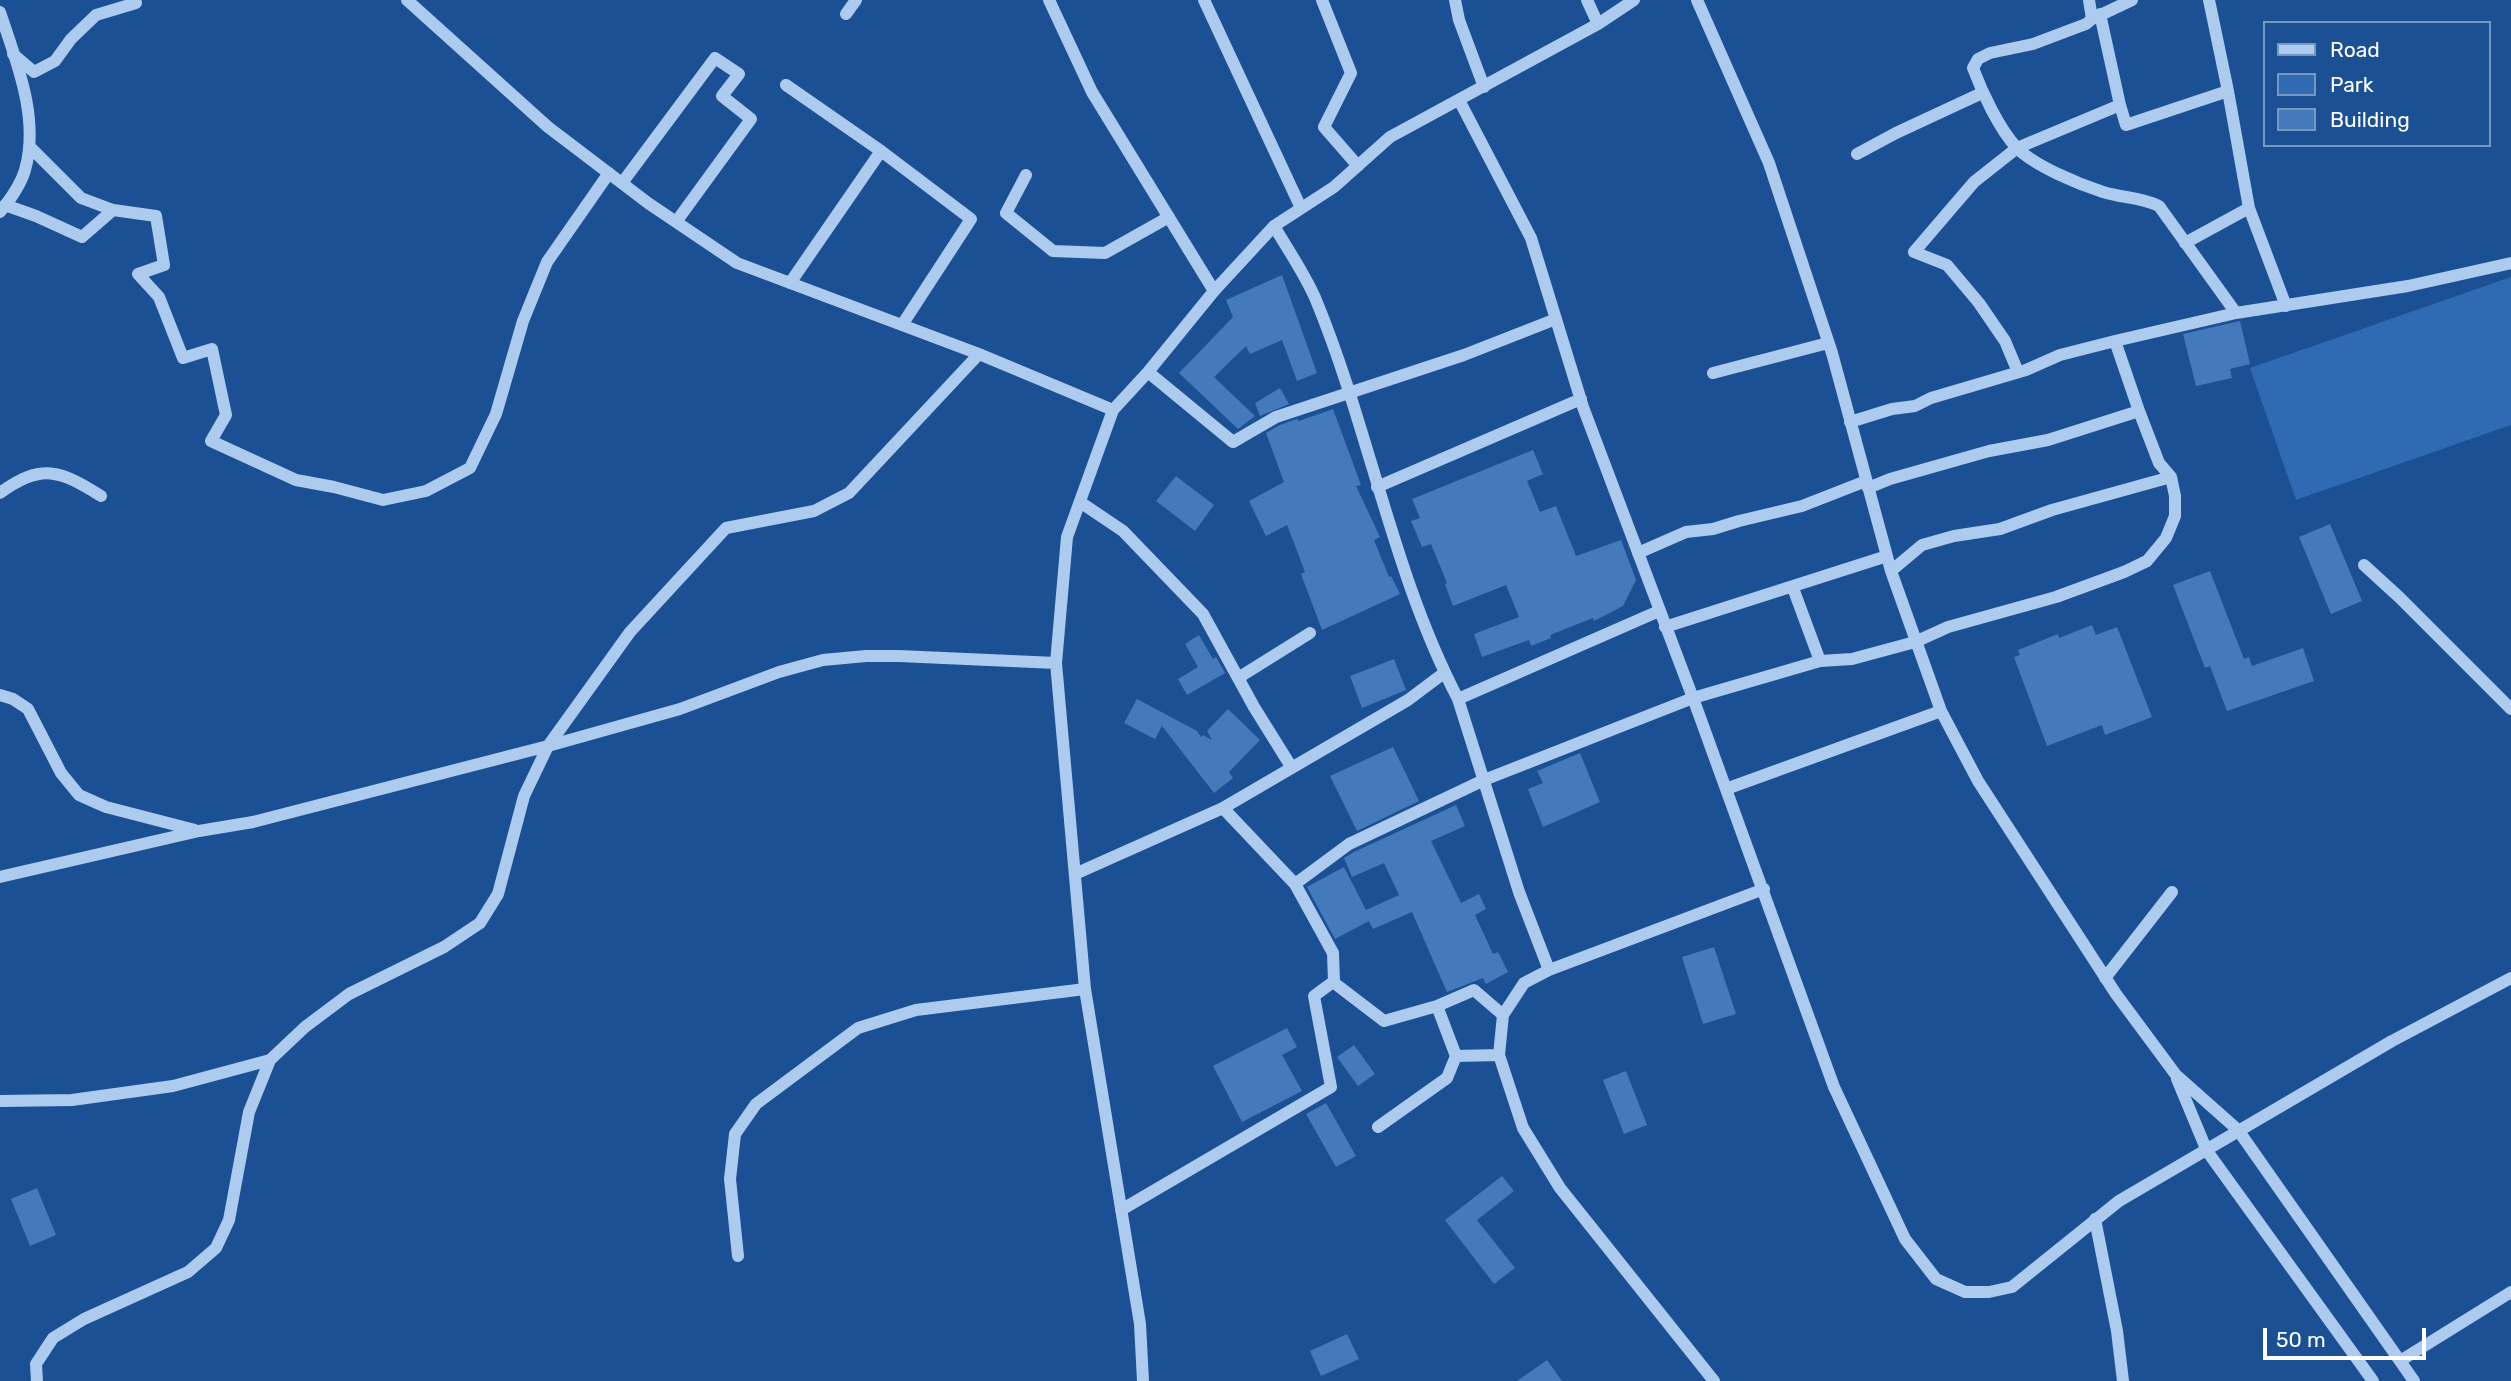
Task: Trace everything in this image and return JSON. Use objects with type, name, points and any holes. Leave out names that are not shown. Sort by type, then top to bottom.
[{"type":"street","points":[[407,0],[548,127],[676,222],[737,263],[979,354],[1113,410]]},
{"type":"street","points":[[846,14],[856,0]]},
{"type":"street","points":[[1048,0],[1092,92],[1214,291]]},
{"type":"street","points":[[1205,0],[1301,208]]},
{"type":"street","points":[[1322,0],[1350,73],[1324,127],[1358,166]]},
{"type":"street","points":[[1455,0],[1459,20],[1484,87]]},
{"type":"street","points":[[1587,0],[1598,24]]},
{"type":"street","points":[[1143,1381],[1140,1324],[1085,989],[1056,663],[1067,537],[1113,410],[1214,291],[1274,226],[1334,187],[1390,137],[1598,24],[1634,0]]},
{"type":"street","points":[[1697,0],[1769,163],[1828,343],[1891,571],[1941,712],[1978,781],[2105,978],[2176,1075],[2238,1129],[2414,1381]]},
{"type":"street","points":[[2089,0],[2126,125],[2228,91]]},
{"type":"street","points":[[2132,0],[2086,24],[2033,44],[1978,59],[1973,68],[1982,93],[2017,148],[2031,160],[2088,187],[2145,199],[2160,206],[2236,313]]},
{"type":"street","points":[[2209,0],[2249,208],[2286,306]]},
{"type":"street","points":[[13,53],[34,72],[55,61],[71,39],[96,16],[136,3]]},
{"type":"street","points":[[0,12],[27,97],[29,146],[25,172],[3,209],[36,216],[82,237],[113,210]]},
{"type":"street","points":[[622,183],[715,58],[739,74],[722,96],[751,118],[676,222]]},
{"type":"street","points":[[786,85],[881,151],[971,219],[902,325]]},
{"type":"street","points":[[1857,154],[1896,132],[1982,93]]},
{"type":"street","points":[[1459,100],[1531,238],[1581,399],[1764,889],[1834,1087],[1905,1239],[1936,1279],[1965,1292],[1989,1292],[2012,1287],[2119,1201],[2392,1041],[2511,978]]},
{"type":"street","points":[[2018,372],[2005,341],[1979,303],[1947,265],[1914,252],[1974,182],[2017,148],[2120,105]]},
{"type":"street","points":[[29,146],[81,198],[113,210],[156,216],[164,265],[138,274],[159,297],[183,358],[212,349],[226,415],[211,441],[296,480],[383,500],[426,491],[470,468],[496,414],[523,321],[547,262],[608,173]]},
{"type":"street","points":[[790,283],[881,151]]},
{"type":"street","points":[[1026,176],[1006,213],[1052,251],[1105,253],[1168,217]]},
{"type":"street","points":[[2185,243],[2249,208]]},
{"type":"street","points":[[1274,226],[1315,296],[1351,392],[1362,439],[1408,586],[1444,673],[1458,699],[1520,892],[1549,970]]},
{"type":"street","points":[[1850,422],[1892,409],[1915,406],[1931,398],[2018,372],[2060,355],[2115,341],[2236,313],[2408,286],[2511,263]]},
{"type":"street","points":[[1148,372],[1233,442],[1276,417],[1464,355],[1556,319]]},
{"type":"street","points":[[1295,884],[1349,844],[1484,780],[1693,698],[1820,661],[1852,659],[1915,642],[1948,627],[2056,597],[2147,561],[2166,538],[2175,516],[2175,496],[2171,477],[2159,463],[2115,341]]},
{"type":"street","points":[[1713,373],[1828,343]]},
{"type":"street","points":[[37,1381],[36,1364],[52,1338],[84,1319],[188,1272],[216,1248],[229,1220],[248,1112],[270,1060],[305,1027],[349,994],[444,947],[480,923],[498,894],[524,796],[548,746],[631,632],[726,528],[814,511],[849,493],[979,354]]},
{"type":"street","points":[[1377,487],[1581,399]]},
{"type":"street","points":[[1638,553],[1686,532],[1713,529],[1802,506],[1989,451],[2048,440],[2139,411]]},
{"type":"street","points":[[0,493],[21,478],[48,472],[74,479],[101,496]]},
{"type":"street","points":[[1891,571],[1922,545],[1954,536],[2000,529],[2052,510],[2171,477]]},
{"type":"street","points":[[1080,502],[1123,531],[1203,614],[1292,768]]},
{"type":"street","points":[[1665,627],[1887,556]]},
{"type":"street","points":[[2364,565],[2511,709]]},
{"type":"street","points":[[1793,587],[1820,661]]},
{"type":"street","points":[[1458,699],[1659,611]]},
{"type":"street","points":[[1238,678],[1310,633]]},
{"type":"street","points":[[0,877],[253,821],[548,746],[680,709],[779,672],[823,660],[899,656],[1056,663]]},
{"type":"street","points":[[1075,874],[1223,808],[1408,701],[1444,673]]},
{"type":"street","points":[[0,695],[13,699],[28,709],[61,773],[79,795],[106,807],[199,831]]},
{"type":"street","points":[[1726,789],[1941,712]]},
{"type":"street","points":[[1223,808],[1295,884],[1333,953],[1334,982]]},
{"type":"street","points":[[1714,1381],[1560,1188],[1523,1128],[1499,1055],[1503,1015],[1524,983],[1549,970],[1764,889]]},
{"type":"street","points":[[2105,978],[2172,892]]},
{"type":"street","points":[[1334,982],[1384,1021],[1437,1006],[1474,990],[1503,1015]]},
{"type":"street","points":[[1121,1210],[1331,1087],[1314,996],[1334,982]]},
{"type":"street","points":[[738,1256],[730,1179],[735,1134],[755,1104],[858,1028],[916,1010],[1085,989]]},
{"type":"street","points":[[1378,1127],[1447,1079],[1456,1056],[1437,1006]]},
{"type":"street","points":[[1456,1056],[1499,1055]]},
{"type":"street","points":[[2,1103],[72,1100],[173,1086],[270,1060]]},
{"type":"street","points":[[2176,1075],[2207,1151],[2373,1381]]},
{"type":"street","points":[[2095,1219],[2117,1331],[2123,1381]]},
{"type":"street","points":[[2400,1361],[2511,1292]]},
{"type":"green space","points":[[2511,277],[2511,425],[2296,500],[2250,368]]},
{"type":"building","points":[[1282,275],[1317,373],[1297,381],[1282,340],[1250,354],[1246,346],[1214,377],[1255,416],[1238,429],[1179,373],[1233,317],[1226,300]]},
{"type":"building","points":[[2240,321],[2250,364],[2230,369],[2232,378],[2196,386],[2183,334]]},
{"type":"building","points":[[1280,388],[1289,404],[1260,416],[1255,403]]},
{"type":"building","points":[[1333,409],[1361,485],[1356,486],[1380,537],[1374,540],[1389,577],[1391,576],[1400,594],[1322,630],[1301,574],[1305,572],[1287,525],[1266,536],[1249,501],[1284,482],[1266,433],[1280,425]]},
{"type":"building","points":[[1533,450],[1543,474],[1527,481],[1540,512],[1556,506],[1576,556],[1621,540],[1636,580],[1623,606],[1594,621],[1593,618],[1550,635],[1551,638],[1531,646],[1529,640],[1482,657],[1474,634],[1519,617],[1506,585],[1453,606],[1431,544],[1422,547],[1411,521],[1420,518],[1412,499]]},
{"type":"building","points":[[1176,476],[1214,505],[1195,531],[1156,501]]},
{"type":"building","points":[[2330,524],[2362,601],[2331,614],[2299,537]]},
{"type":"building","points":[[2210,571],[2244,659],[2249,657],[2252,666],[2303,648],[2314,681],[2227,711],[2210,666],[2205,668],[2173,585]]},
{"type":"building","points":[[2092,625],[2096,635],[2117,627],[2152,717],[2105,735],[2102,725],[2047,746],[2014,657],[2020,655],[2018,650],[2058,634],[2059,638]]},
{"type":"building","points":[[1199,635],[1225,673],[1187,695],[1178,679],[1198,667],[1185,644]]},
{"type":"building","points":[[1394,659],[1406,690],[1362,708],[1350,676]]},
{"type":"building","points":[[1137,699],[1197,731],[1201,737],[1203,735],[1212,740],[1207,731],[1228,709],[1260,740],[1229,772],[1233,778],[1214,793],[1162,726],[1155,739],[1124,723]]},
{"type":"building","points":[[1393,747],[1419,801],[1357,831],[1330,776]]},
{"type":"building","points":[[1580,753],[1600,802],[1543,827],[1528,789],[1543,783],[1537,771]]},
{"type":"building","points":[[1456,805],[1465,826],[1431,841],[1461,903],[1479,894],[1486,909],[1475,915],[1493,954],[1498,952],[1508,972],[1486,984],[1483,978],[1447,992],[1412,912],[1373,929],[1369,921],[1335,939],[1307,887],[1344,867],[1366,910],[1399,895],[1384,863],[1352,877],[1344,858]]},
{"type":"building","points":[[1714,947],[1736,1014],[1703,1024],[1682,957]]},
{"type":"building","points":[[1287,1028],[1297,1047],[1282,1055],[1302,1091],[1242,1122],[1213,1066]]},
{"type":"building","points":[[1354,1045],[1375,1074],[1358,1086],[1337,1057]]},
{"type":"building","points":[[1626,1071],[1647,1125],[1624,1134],[1603,1080]]},
{"type":"building","points":[[1326,1103],[1356,1156],[1336,1167],[1306,1114]]},
{"type":"building","points":[[1502,1176],[1514,1191],[1477,1220],[1515,1268],[1494,1284],[1445,1220]]},
{"type":"building","points":[[37,1188],[56,1235],[30,1246],[11,1199]]},
{"type":"building","points":[[1347,1334],[1359,1359],[1321,1376],[1310,1351]]},
{"type":"building","points":[[1547,1360],[1562,1381],[1517,1381]]}]
